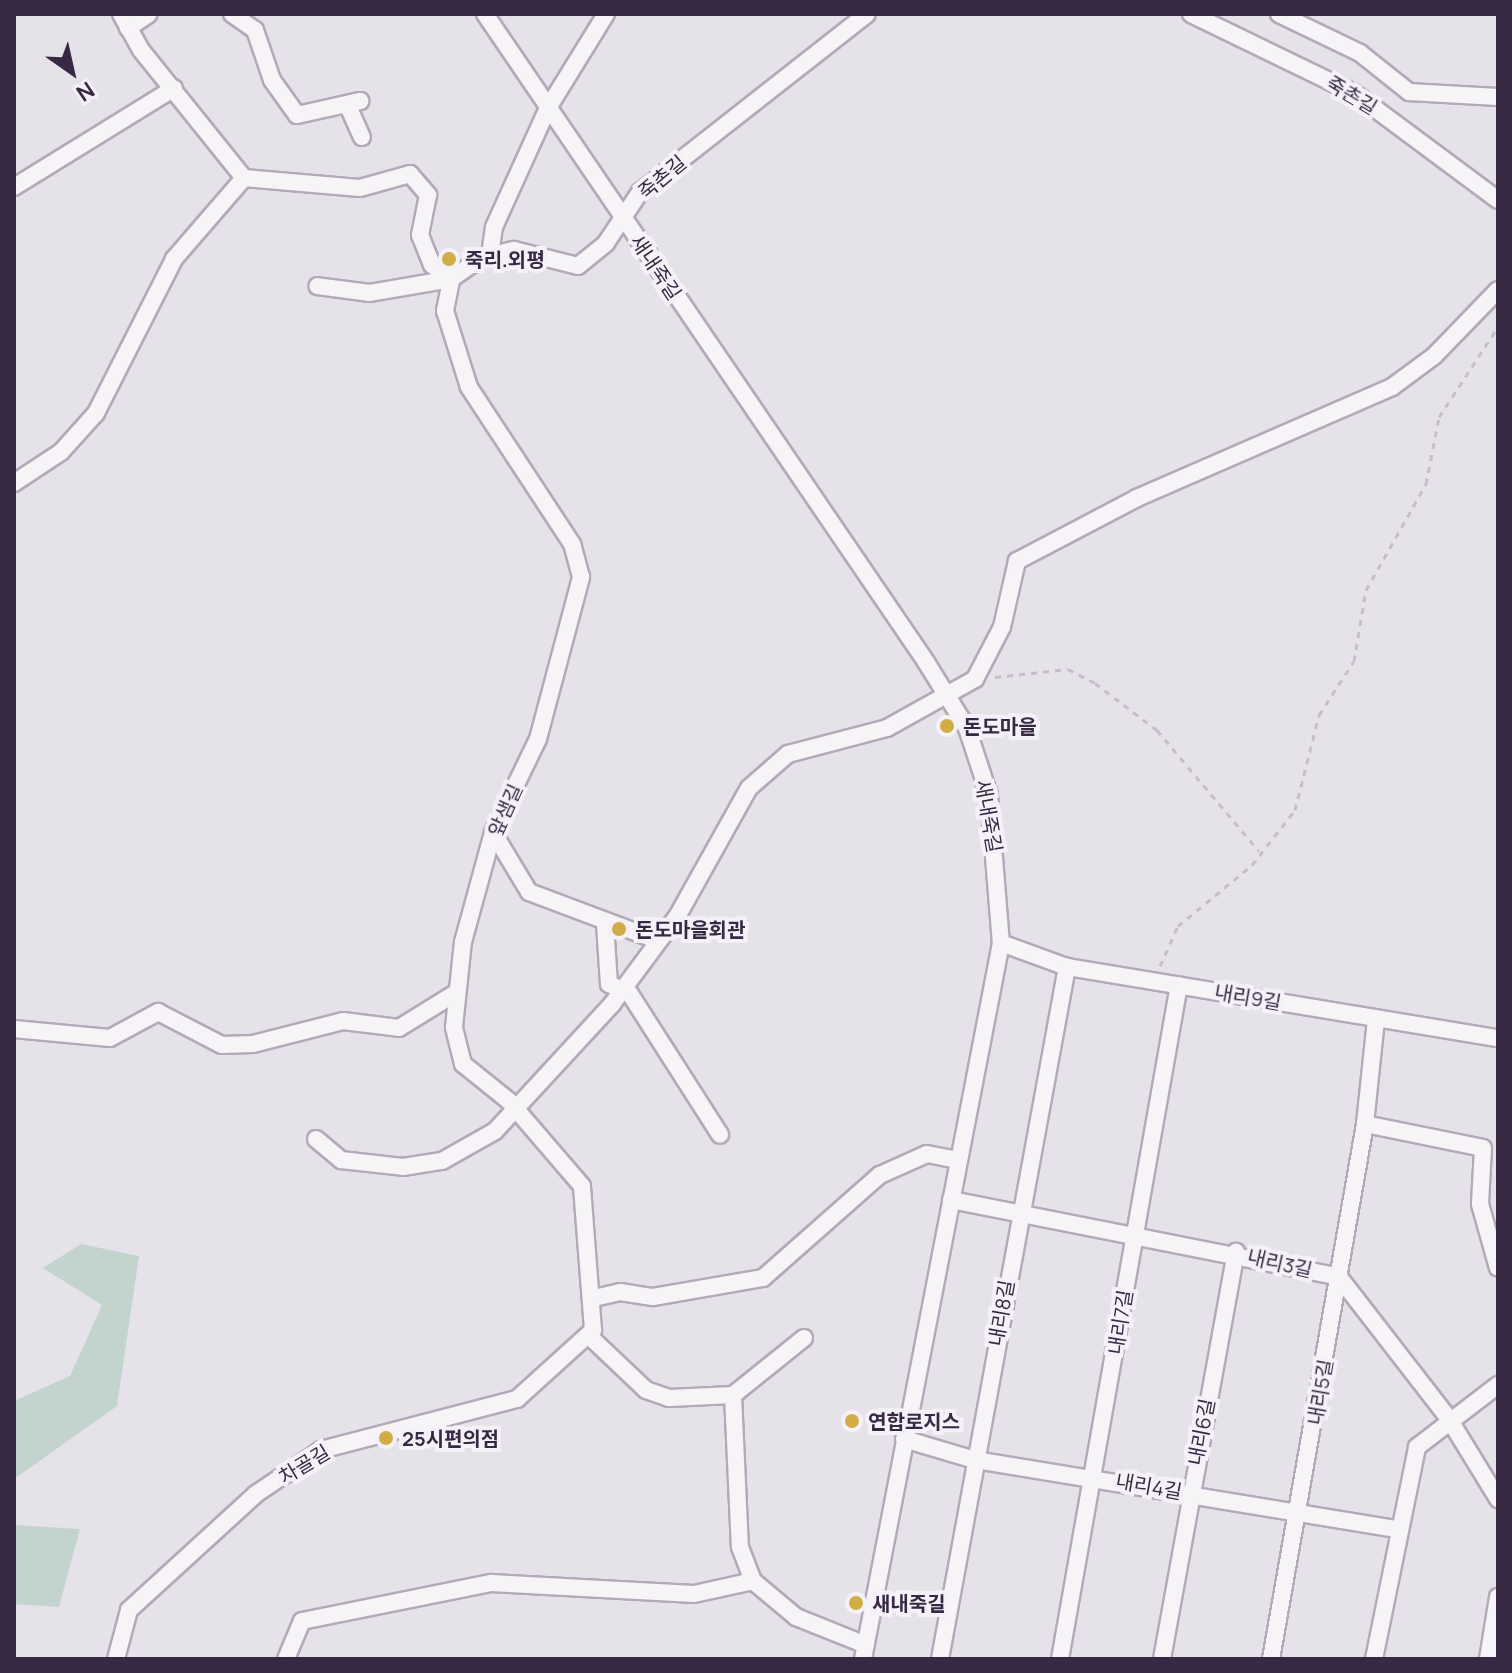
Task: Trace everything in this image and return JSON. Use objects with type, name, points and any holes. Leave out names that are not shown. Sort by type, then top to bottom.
[{"type":"street","points":[[149,14],[125,21],[244,178],[360,188],[410,174],[428,195],[420,235],[432,265],[451,279]]},
{"type":"street","points":[[232,14],[255,30],[272,80],[297,115],[354,103],[362,137]]},
{"type":"street","name":"새내죽길","points":[[485,14],[948,697],[967,728],[989,795],[1001,943],[864,1652]]},
{"type":"street","points":[[490,255],[494,227],[548,108],[606,14]]},
{"type":"street","name":"죽촌길","points":[[317,286],[370,293],[451,279],[490,255],[514,250],[578,266],[606,243],[640,192],[867,14]]},
{"type":"street","name":"죽촌길","points":[[1191,14],[1375,108],[1498,200]]},
{"type":"street","points":[[1279,14],[1360,53],[1391,85],[1498,97]]},
{"type":"street","points":[[1375,108],[1391,85]]},
{"type":"street","points":[[15,184],[174,88]]},
{"type":"street","points":[[14,483],[61,452],[96,413],[174,259],[244,178]]},
{"type":"street","name":"앞샘길","points":[[451,279],[445,311],[469,387],[572,544],[581,577],[538,739],[493,832],[454,994],[463,1064],[517,1111],[582,1186],[594,1298],[590,1333]]},
{"type":"street","points":[[316,1139],[341,1160],[403,1167],[442,1161],[517,1111],[620,993],[657,940],[749,788],[788,754],[838,746],[948,697],[980,672],[1002,627],[1017,561],[1137,498],[1392,387],[1434,356],[1498,290]]},
{"type":"street","points":[[493,832],[529,892],[605,924],[621,921],[657,940]]},
{"type":"street","points":[[605,924],[604,970],[620,993],[630,994],[720,1135]]},
{"type":"street","name":"내리9길","points":[[1001,943],[1067,967],[1498,1038]]},
{"type":"street","name":"내리8길","points":[[940,1659],[1019,1211],[1067,967]]},
{"type":"street","name":"내리7길","points":[[1060,1659],[1095,1477],[1179,985]]},
{"type":"street","points":[[14,1029],[110,1038],[158,1012],[222,1045],[253,1044],[343,1021],[399,1028],[454,994]]},
{"type":"street","name":"내리5길","points":[[1271,1659],[1299,1514],[1365,1124],[1376,1019]]},
{"type":"street","points":[[1365,1124],[1490,1149],[1480,1204],[1498,1268]]},
{"type":"street","points":[[594,1298],[763,1278],[880,1175],[927,1154],[958,1160]]},
{"type":"street","name":"내리3길","points":[[951,1200],[1236,1252],[1339,1277],[1449,1419],[1498,1499]]},
{"type":"street","name":"내리6길","points":[[1162,1659],[1189,1493],[1236,1252]]},
{"type":"street","points":[[590,1333],[646,1390],[669,1398],[733,1395],[804,1338]]},
{"type":"street","name":"차골길","points":[[116,1659],[129,1610],[256,1494],[321,1450],[517,1399],[590,1333]]},
{"type":"street","points":[[1374,1659],[1396,1529],[1417,1447],[1449,1419],[1498,1385]]},
{"type":"street","points":[[733,1395],[733,1484],[753,1581],[796,1617],[864,1652]]},
{"type":"street","name":"내리4길","points":[[904,1439],[975,1460],[1095,1477],[1396,1529]]},
{"type":"street","points":[[286,1659],[302,1621],[491,1583],[694,1594],[753,1581]]},
{"type":"street","points":[[1488,1659],[1498,1597]]},
{"type":"path","points":[[1158,982],[1163,952],[1178,926],[1261,852],[1306,789],[1319,715],[1354,661],[1366,590],[1426,484],[1439,417],[1498,327]]},
{"type":"path","points":[[980,672],[999,678],[1068,669],[1095,683],[1157,730],[1261,852]]},
{"type":"shaded area","points":[[81,1244],[139,1256],[117,1406],[14,1479],[14,1401],[70,1376],[102,1305],[43,1268]]},
{"type":"shaded area","points":[[14,1525],[80,1529],[59,1607],[14,1604]]},
{"type":"place","name":"죽리.외평","points":[[449,259]]},
{"type":"place","name":"돈도마을","points":[[947,726]]},
{"type":"place","name":"돈도마을회관","points":[[619,929]]},
{"type":"place","name":"연합로지스","points":[[852,1421]]},
{"type":"place","name":"25시편의점","points":[[386,1438]]},
{"type":"place","name":"새내죽길","points":[[856,1603]]}]
